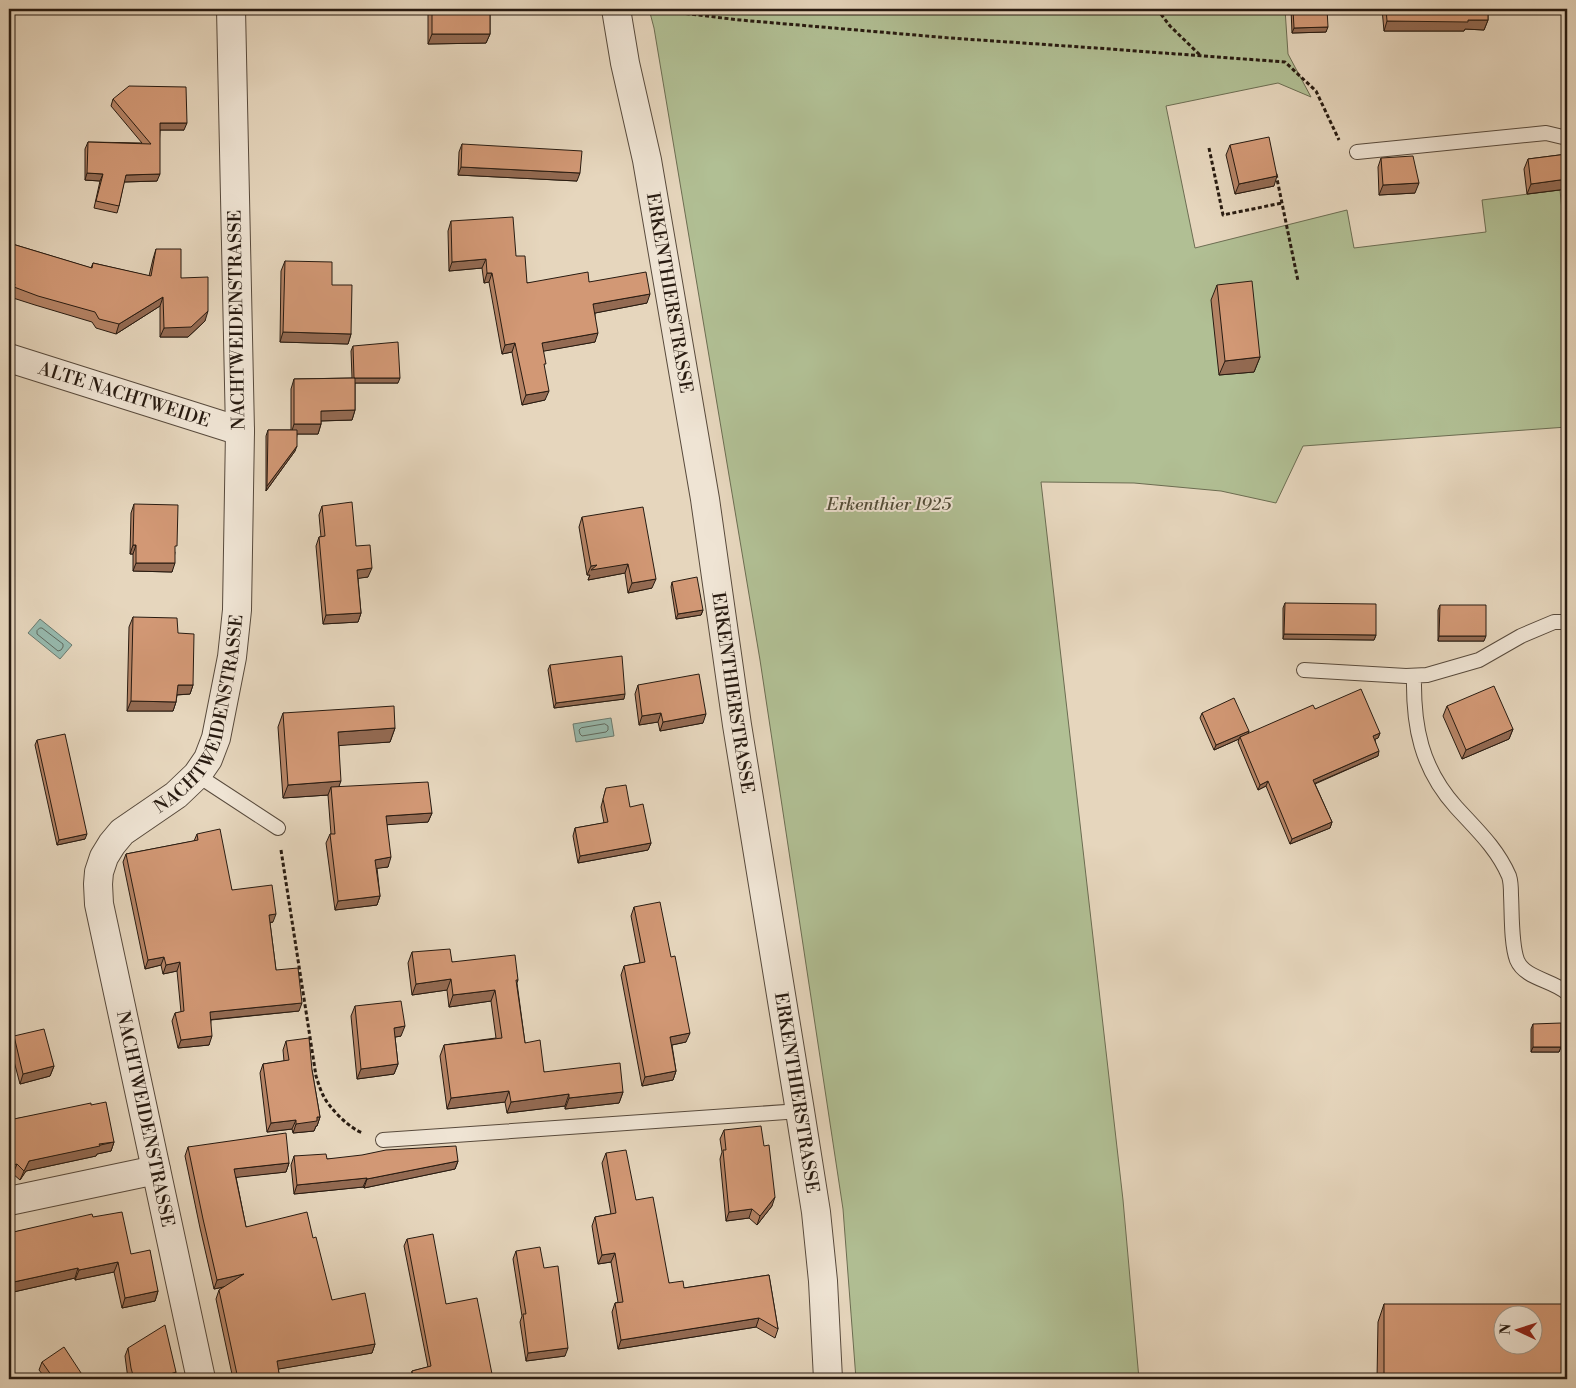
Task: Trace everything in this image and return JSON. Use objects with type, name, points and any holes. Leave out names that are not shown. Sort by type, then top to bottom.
[{"type":"street","name":"NACHTWEIDENSTRASSE","points":[[201,1379],[99,904],[98,878],[104,857],[122,832],[176,795],[197,775],[208,759],[216,738],[232,657],[237,610],[240,431],[231,9]]},
{"type":"street","name":"ERKENTHIERSTRASSE","points":[[616,9],[656,215],[705,499],[738,725],[816,1212],[822,1271],[828,1379]]},
{"type":"street","name":"ALTE NACHTWEIDE","points":[[9,358],[240,431]]},
{"type":"street","points":[[9,1201],[156,1170]]},
{"type":"lane","points":[[1357,152],[1546,133],[1567,138]]},
{"type":"lane","points":[[1304,670],[1406,676],[1427,675],[1479,660],[1522,636],[1554,622],[1567,622]]},
{"type":"lane","points":[[1414,676],[1414,703],[1417,729],[1422,750],[1430,770],[1454,805],[1495,850],[1510,879],[1514,944],[1518,960],[1526,971],[1567,992]]},
{"type":"lane","points":[[197,775],[278,828]]},
{"type":"lane","points":[[383,1140],[800,1111]]},
{"type":"path","points":[[647,9],[740,20],[950,38],[1285,62],[1316,91],[1341,144],[1347,150],[1357,152]]},
{"type":"path","points":[[1157,9],[1170,26],[1202,56]]},
{"type":"path","points":[[1209,148],[1223,215],[1282,202]]},
{"type":"path","points":[[1274,168],[1298,281]]},
{"type":"path","points":[[278,828],[316,1076],[323,1095],[334,1111],[356,1131],[383,1140]]},
{"type":"green space","name":"Erkenthier 1925","points":[[649,9],[1285,9],[1288,54],[1311,97],[1278,83],[1166,106],[1195,248],[1347,210],[1354,248],[1486,232],[1482,200],[1560,190],[1567,263],[1567,427],[1303,446],[1276,503],[1221,491],[1134,483],[1041,482],[1123,1200],[1139,1379],[856,1379],[843,1209],[760,660],[654,28]]},
{"type":"water","points":[[40,619],[72,645],[60,659],[28,633]]},
{"type":"water","points":[[611,718],[614,736],[576,742],[573,724]]},
{"type":"building","points":[[432,9],[490,9],[490,34],[432,34]]},
{"type":"building","points":[[1293,9],[1327,9],[1328,27],[1294,28]]},
{"type":"building","points":[[1386,9],[1488,9],[1488,20],[1468,20],[1468,22],[1387,21]]},
{"type":"building","points":[[1567,85],[1567,98],[1564,86]]},
{"type":"building","points":[[129,86],[186,87],[187,123],[160,123],[160,174],[126,175],[119,206],[96,201],[103,174],[87,173],[88,142],[151,144],[113,99]]},
{"type":"building","points":[[1269,137],[1277,176],[1239,184],[1230,145]]},
{"type":"building","points":[[462,144],[582,151],[580,173],[461,167]]},
{"type":"building","points":[[1567,154],[1567,179],[1531,184],[1528,159]]},
{"type":"building","points":[[1413,156],[1419,183],[1383,185],[1381,158]]},
{"type":"building","points":[[513,217],[516,256],[525,256],[527,283],[588,272],[589,282],[646,272],[650,294],[593,304],[598,333],[542,343],[549,391],[526,395],[515,343],[505,345],[492,273],[487,273],[486,259],[452,262],[451,221]]},
{"type":"building","points":[[9,243],[92,268],[93,263],[151,276],[156,249],[181,249],[181,278],[208,277],[208,311],[191,327],[164,328],[163,297],[119,324],[99,319],[95,312],[38,296],[14,287],[15,284],[9,282]]},
{"type":"building","points":[[285,261],[332,262],[332,285],[352,285],[351,334],[283,332]]},
{"type":"building","points":[[1252,281],[1260,357],[1225,361],[1217,285]]},
{"type":"building","points":[[398,342],[400,378],[354,378],[353,346]]},
{"type":"building","points":[[355,378],[355,410],[321,411],[321,424],[294,424],[294,379]]},
{"type":"building","points":[[268,430],[297,430],[297,446],[267,486]]},
{"type":"building","points":[[352,502],[356,546],[370,545],[372,568],[357,570],[361,613],[326,615],[319,537],[325,536],[322,506]]},
{"type":"building","points":[[134,504],[178,505],[175,563],[136,563],[136,545],[133,545]]},
{"type":"building","points":[[643,507],[656,579],[632,583],[628,564],[591,570],[597,565],[591,566],[582,517]]},
{"type":"building","points":[[697,577],[703,610],[678,614],[672,582]]},
{"type":"building","points":[[1285,603],[1376,604],[1376,635],[1284,634]]},
{"type":"building","points":[[1440,605],[1486,605],[1486,636],[1439,636]]},
{"type":"building","points":[[133,617],[177,618],[178,633],[194,634],[193,685],[178,685],[176,702],[131,701]]},
{"type":"building","points":[[622,656],[625,694],[556,703],[550,665]]},
{"type":"building","points":[[699,674],[706,714],[663,722],[661,713],[642,716],[638,685]]},
{"type":"building","points":[[1494,686],[1513,729],[1466,750],[1447,706]]},
{"type":"building","points":[[1361,689],[1380,733],[1373,736],[1379,751],[1313,780],[1332,822],[1292,839],[1268,781],[1260,785],[1240,737],[1313,705],[1315,709]]},
{"type":"building","points":[[1234,698],[1249,731],[1216,745],[1202,713]]},
{"type":"building","points":[[394,706],[395,728],[338,732],[341,781],[288,785],[283,713]]},
{"type":"building","points":[[65,734],[87,834],[59,840],[37,740]]},
{"type":"building","points":[[428,782],[432,813],[386,816],[391,857],[375,860],[380,896],[338,901],[330,834],[335,834],[331,787]]},
{"type":"building","points":[[626,785],[630,807],[643,804],[651,843],[580,856],[575,828],[608,822],[603,799],[606,788]]},
{"type":"building","points":[[220,829],[232,890],[272,885],[276,914],[269,915],[276,970],[298,968],[302,1003],[210,1012],[212,1036],[181,1040],[175,1013],[184,1011],[180,962],[166,965],[164,957],[148,960],[126,854],[198,840],[197,834]]},
{"type":"building","points":[[660,902],[671,957],[675,956],[690,1033],[670,1037],[676,1071],[645,1077],[624,966],[645,962],[634,907]]},
{"type":"building","points":[[450,949],[452,962],[515,955],[518,980],[516,980],[525,1043],[540,1040],[544,1072],[620,1063],[623,1092],[569,1098],[569,1094],[511,1102],[509,1091],[451,1098],[444,1045],[502,1038],[495,990],[453,995],[451,979],[416,984],[412,952]]},
{"type":"building","points":[[401,1001],[405,1026],[394,1028],[398,1064],[361,1069],[355,1006]]},
{"type":"building","points":[[1561,1023],[1561,1047],[1533,1047],[1533,1024]]},
{"type":"building","points":[[44,1029],[54,1066],[23,1074],[14,1036]]},
{"type":"building","points":[[309,1038],[320,1117],[317,1117],[317,1121],[296,1124],[296,1120],[271,1123],[263,1064],[289,1060],[286,1041]]},
{"type":"building","points":[[106,1102],[114,1142],[29,1161],[24,1171],[17,1164],[9,1166],[9,1120],[91,1103],[91,1105]]},
{"type":"building","points":[[761,1126],[764,1146],[769,1145],[775,1197],[760,1216],[752,1209],[729,1212],[723,1150],[726,1150],[724,1130]]},
{"type":"building","points":[[286,1133],[289,1163],[234,1169],[246,1227],[307,1212],[313,1238],[316,1237],[332,1300],[365,1293],[375,1344],[277,1361],[280,1379],[238,1379],[219,1290],[244,1274],[217,1280],[188,1147]]},
{"type":"building","points":[[456,1146],[458,1161],[367,1179],[297,1185],[294,1156],[326,1154],[327,1159],[386,1150]]},
{"type":"building","points":[[626,1150],[636,1200],[653,1197],[669,1283],[683,1281],[684,1288],[769,1275],[778,1329],[759,1318],[621,1340],[615,1303],[623,1302],[615,1253],[602,1255],[595,1217],[616,1213],[606,1153]]},
{"type":"building","points":[[122,1212],[131,1254],[150,1250],[158,1291],[125,1298],[118,1262],[79,1270],[78,1268],[9,1283],[9,1233],[92,1214],[93,1217]]},
{"type":"building","points":[[433,1234],[446,1304],[477,1298],[493,1379],[414,1379],[412,1371],[431,1366],[407,1239]]},
{"type":"building","points":[[540,1247],[544,1268],[558,1266],[568,1348],[528,1353],[523,1314],[526,1314],[516,1251]]},
{"type":"building","points":[[1384,1304],[1567,1304],[1567,1379],[1384,1379]]},
{"type":"building","points":[[165,1325],[176,1372],[170,1374],[172,1379],[134,1379],[128,1348]]},
{"type":"building","points":[[64,1347],[85,1379],[54,1379],[42,1362]]}]
